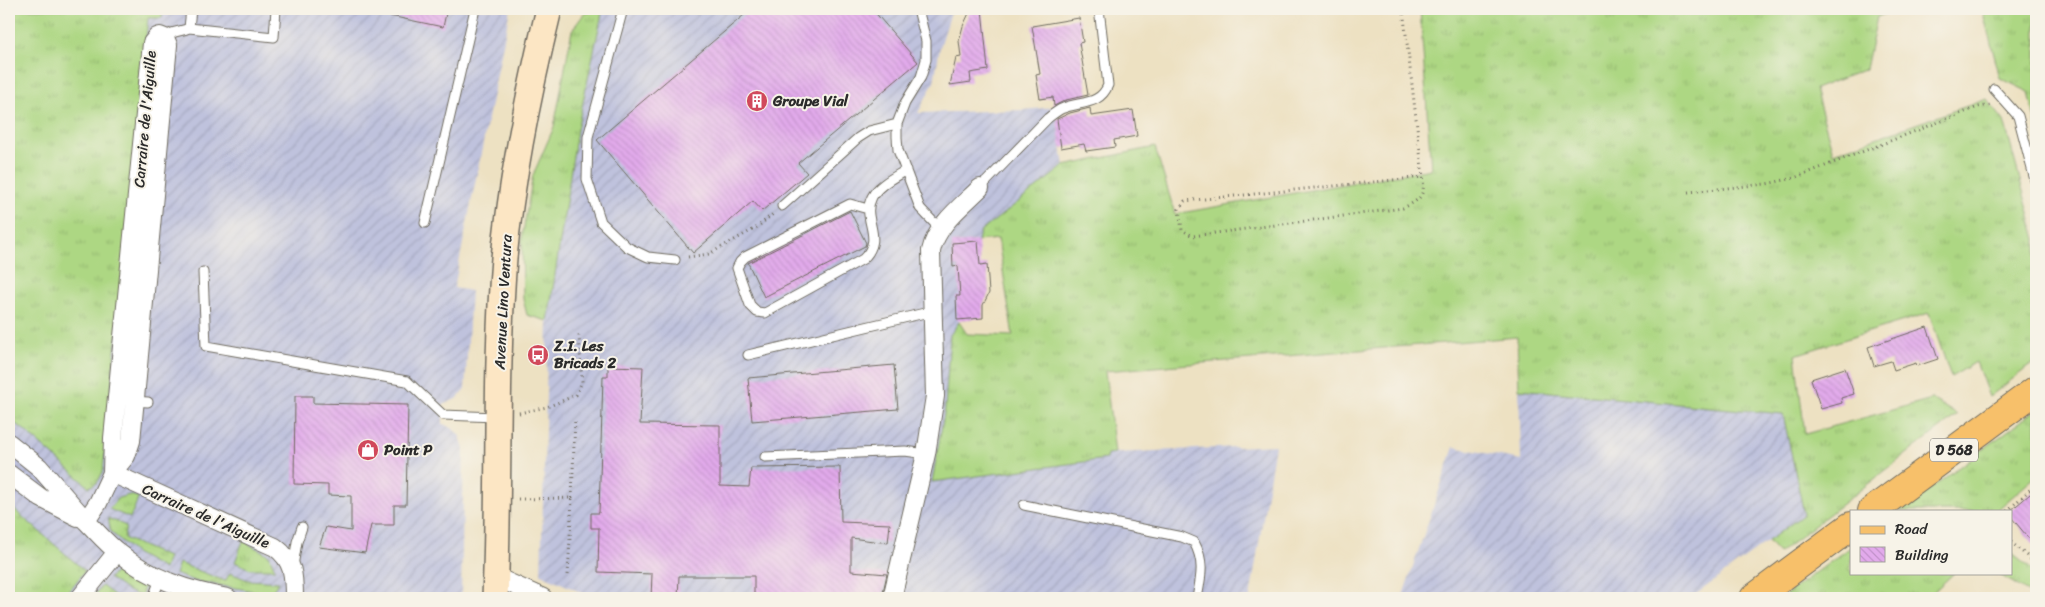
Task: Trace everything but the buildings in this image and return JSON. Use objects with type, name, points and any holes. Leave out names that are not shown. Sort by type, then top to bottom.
[{"type":"main road","name":"Avenue Lino Ventura","points":[[496,588],[500,348],[504,259],[512,186],[526,105],[549,9]]},
{"type":"main road","name":"D 568","points":[[1873,510],[2036,390]]},
{"type":"main road","points":[[1754,598],[1850,527]]},
{"type":"street","name":"Carraire de l'Aiguille","points":[[86,521],[98,503],[112,473],[113,438],[133,401],[156,160],[152,43],[157,37],[165,38]]},
{"type":"street","points":[[892,598],[926,454],[935,396],[931,251],[934,237],[980,188]]},
{"type":"street","points":[[9,443],[39,467],[86,521],[118,552],[160,578],[189,590],[228,598]]},
{"type":"street","name":"Carraire de l'Aiguille","points":[[112,473],[275,547],[288,558],[293,569]]},
{"type":"street","points":[[9,474],[41,498],[86,521]]},
{"type":"street","points":[[80,598],[118,552]]},
{"type":"street","points":[[293,569],[294,598]]},
{"type":"street","points":[[496,588],[543,598]]},
{"type":"lane","points":[[189,28],[191,9]]},
{"type":"lane","points":[[165,38],[169,34],[181,32],[189,28],[274,36],[276,9]]},
{"type":"lane","points":[[425,222],[475,9]]},
{"type":"lane","points":[[623,9],[588,137],[587,179],[601,222],[627,246],[648,257],[675,260]]},
{"type":"lane","points":[[918,9],[926,41],[926,60],[921,77],[905,103],[897,124],[898,150],[920,208],[940,229]]},
{"type":"lane","points":[[980,188],[1048,118],[1061,109],[1099,99],[1105,94],[1108,85],[1099,9]]},
{"type":"lane","points":[[1994,89],[2018,116],[2036,184]]},
{"type":"lane","points":[[782,206],[858,138],[869,131],[897,124]]},
{"type":"lane","points":[[868,208],[850,204],[745,257],[737,268],[750,305],[757,312],[766,313],[863,260],[871,252],[874,241],[868,208],[872,197],[878,190],[906,170]]},
{"type":"lane","points":[[203,272],[206,346],[407,381],[443,415],[499,418]]},
{"type":"lane","points":[[748,355],[933,311]]},
{"type":"lane","points":[[765,457],[905,451],[926,454]]},
{"type":"lane","points":[[1024,505],[1182,537],[1194,542],[1200,554],[1203,569],[1197,598]]},
{"type":"lane","points":[[293,569],[295,551],[302,528]]},
{"type":"lane","points":[[153,598],[160,578]]},
{"type":"path","points":[[1403,9],[1423,177],[1424,190],[1417,202],[1403,208],[1193,236],[1182,230],[1179,209],[1185,201],[1423,177]]},
{"type":"path","points":[[1688,192],[1766,184],[1794,178],[1978,107],[2006,103]]},
{"type":"path","points":[[675,260],[709,254],[756,228],[782,206]]},
{"type":"path","points":[[499,418],[547,407],[576,395],[582,382],[579,335]]},
{"type":"path","points":[[568,575],[575,418]]},
{"type":"path","points":[[2008,510],[2036,484]]},
{"type":"path","points":[[497,500],[572,498]]},
{"type":"path","points":[[2012,543],[2036,564]]},
{"type":"shaded area","points":[[9,9],[510,9],[454,288],[471,291],[465,389],[458,398],[443,405],[443,424],[452,428],[460,436],[464,449],[461,598],[9,598]]},
{"type":"shaded area","points":[[603,9],[952,9],[940,47],[934,82],[918,113],[1023,110],[1055,107],[1064,166],[980,232],[978,241],[952,243],[953,266],[958,266],[960,296],[956,297],[959,322],[950,335],[946,408],[932,482],[1106,459],[1107,454],[1115,453],[1275,445],[1250,598],[593,598],[541,574],[548,321],[577,130]]},
{"type":"shaded area","points":[[1519,389],[1783,414],[1804,514],[1691,598],[1402,598],[1454,447],[1521,460]]},
{"type":"green space","points":[[9,9],[163,9],[162,18],[148,18],[103,472],[97,483],[89,487],[22,428],[9,420]]},
{"type":"green space","points":[[603,9],[577,130],[548,321],[527,315],[523,299],[522,238],[533,175],[554,127],[572,30],[584,14]]},
{"type":"green space","points":[[1420,9],[1898,9],[1877,17],[1866,69],[1815,89],[1833,153],[1987,99],[2004,121],[2036,239],[2036,361],[1989,397],[1976,362],[1951,377],[1929,313],[1795,355],[1805,434],[1932,399],[1957,415],[1779,553],[1768,541],[1804,514],[1783,414],[1519,389],[1517,337],[1105,371],[1115,453],[1107,454],[1106,459],[932,482],[945,408],[950,335],[959,322],[967,334],[1013,336],[998,239],[978,241],[980,232],[1064,166],[1155,147],[1175,214],[1431,169]]},
{"type":"green space","points":[[1982,9],[2036,9],[2036,125],[2029,92],[2000,78]]},
{"type":"green space","points":[[2036,410],[2036,476],[1997,510],[1901,510]]},
{"type":"green space","points":[[129,495],[139,497],[130,518],[109,509],[118,498]]},
{"type":"green space","points":[[9,505],[85,571],[63,598],[9,598]]},
{"type":"green space","points":[[108,518],[126,526],[124,538],[168,557],[164,569],[135,553],[111,532]]},
{"type":"green space","points":[[243,541],[269,555],[275,569],[250,569],[235,562]]},
{"type":"green space","points":[[1850,548],[1850,574],[1953,574],[1927,598],[1781,598]]},
{"type":"green space","points":[[2012,554],[2036,573],[2036,597],[1999,574],[2012,574]]},
{"type":"green space","points":[[179,563],[225,581],[230,573],[248,580],[279,582],[272,591],[265,593],[195,581],[175,574]]},
{"type":"green space","points":[[119,569],[132,575],[144,585],[142,597],[126,590],[109,578]]},
{"type":"green space","points":[[102,586],[118,598],[92,598]]},
{"type":"place","name":"Groupe Vial","points":[[757,101]]},
{"type":"place","name":"Z.I. Les Bricads 2","points":[[538,355]]},
{"type":"place","name":"Point P","points":[[368,450]]}]
